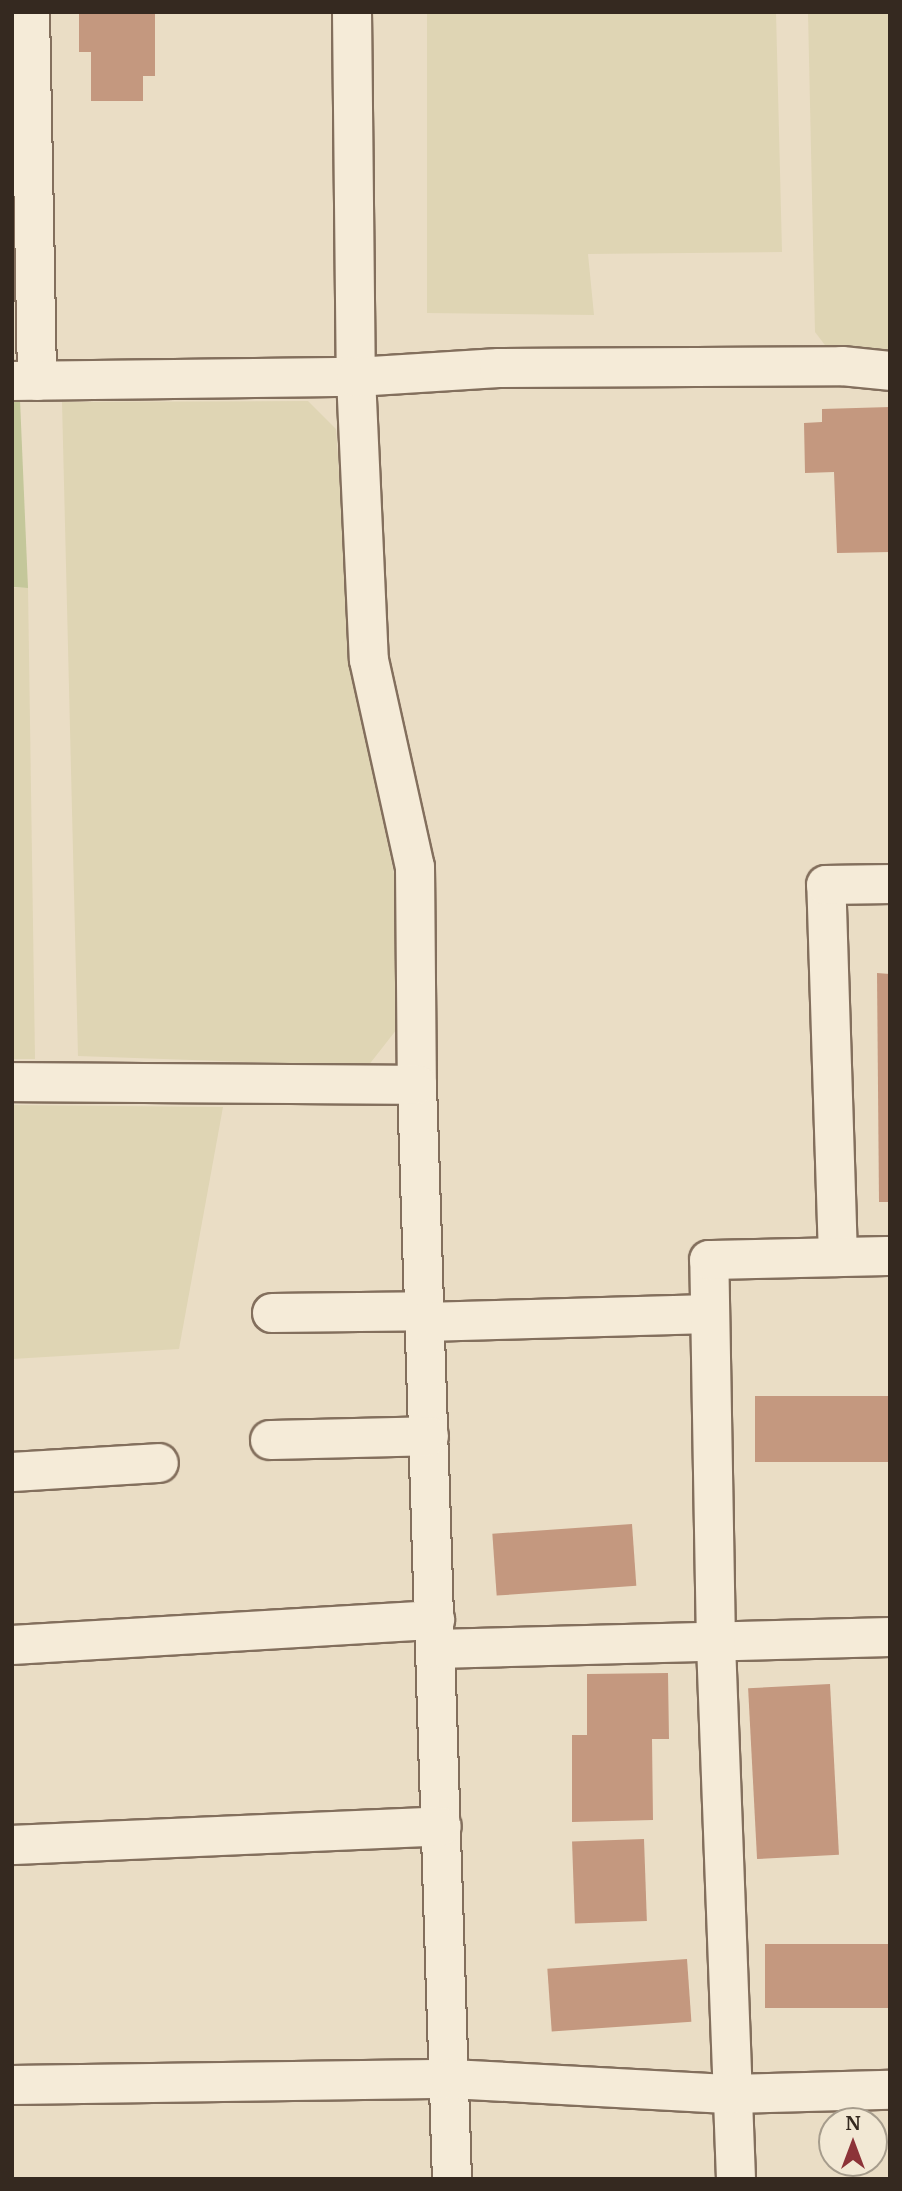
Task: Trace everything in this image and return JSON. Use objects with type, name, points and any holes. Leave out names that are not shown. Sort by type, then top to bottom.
[{"type":"street","points":[[30,12],[25,381],[356,377],[499,368],[842,366],[890,371]]},
{"type":"street","points":[[352,12],[356,377],[369,660],[415,867],[417,1085],[451,2079],[452,2179]]},
{"type":"street","points":[[838,1257],[826,885],[890,884]]},
{"type":"street","points":[[12,1082],[417,1085]]},
{"type":"street","points":[[736,2179],[716,1644],[709,1260],[890,1256]]},
{"type":"street","points":[[272,1313],[425,1317],[710,1314]]},
{"type":"street","points":[[270,1440],[429,1436]]},
{"type":"street","points":[[12,1472],[159,1463]]},
{"type":"street","points":[[12,1646],[436,1635],[716,1644],[890,1637]]},
{"type":"street","points":[[12,1845],[442,1826]]},
{"type":"street","points":[[12,2085],[451,2079],[732,2094],[890,2090]]},
{"type":"shaded area","points":[[427,12],[776,12],[782,252],[588,254],[594,315],[427,313]]},
{"type":"shaded area","points":[[808,12],[890,12],[890,360],[831,353],[815,332]]},
{"type":"shaded area","points":[[308,401],[336,429],[353,677],[395,879],[397,1029],[368,1066],[78,1056],[62,402]]},
{"type":"shaded area","points":[[12,588],[28,588],[35,1059],[12,1059]]},
{"type":"shaded area","points":[[12,1105],[223,1107],[179,1349],[12,1359]]},
{"type":"green space","points":[[12,400],[20,400],[28,588],[12,587]]},
{"type":"building","points":[[79,12],[155,12],[155,76],[143,76],[143,101],[91,101],[91,52],[79,52]]},
{"type":"building","points":[[890,407],[890,552],[837,553],[834,472],[805,473],[804,423],[822,422],[822,409]]},
{"type":"building","points":[[877,973],[890,974],[890,1202],[879,1202]]},
{"type":"building","points":[[755,1396],[890,1396],[890,1462],[755,1462]]},
{"type":"building","points":[[632,1524],[636,1586],[497,1596],[492,1534]]},
{"type":"building","points":[[668,1673],[669,1739],[652,1739],[653,1820],[572,1822],[572,1735],[587,1735],[587,1674]]},
{"type":"building","points":[[830,1684],[839,1855],[757,1859],[748,1688]]},
{"type":"building","points":[[644,1839],[647,1921],[575,1923],[572,1842]]},
{"type":"building","points":[[765,1944],[890,1944],[890,2008],[765,2008]]},
{"type":"building","points":[[687,1959],[691,2022],[552,2032],[547,1969]]}]
